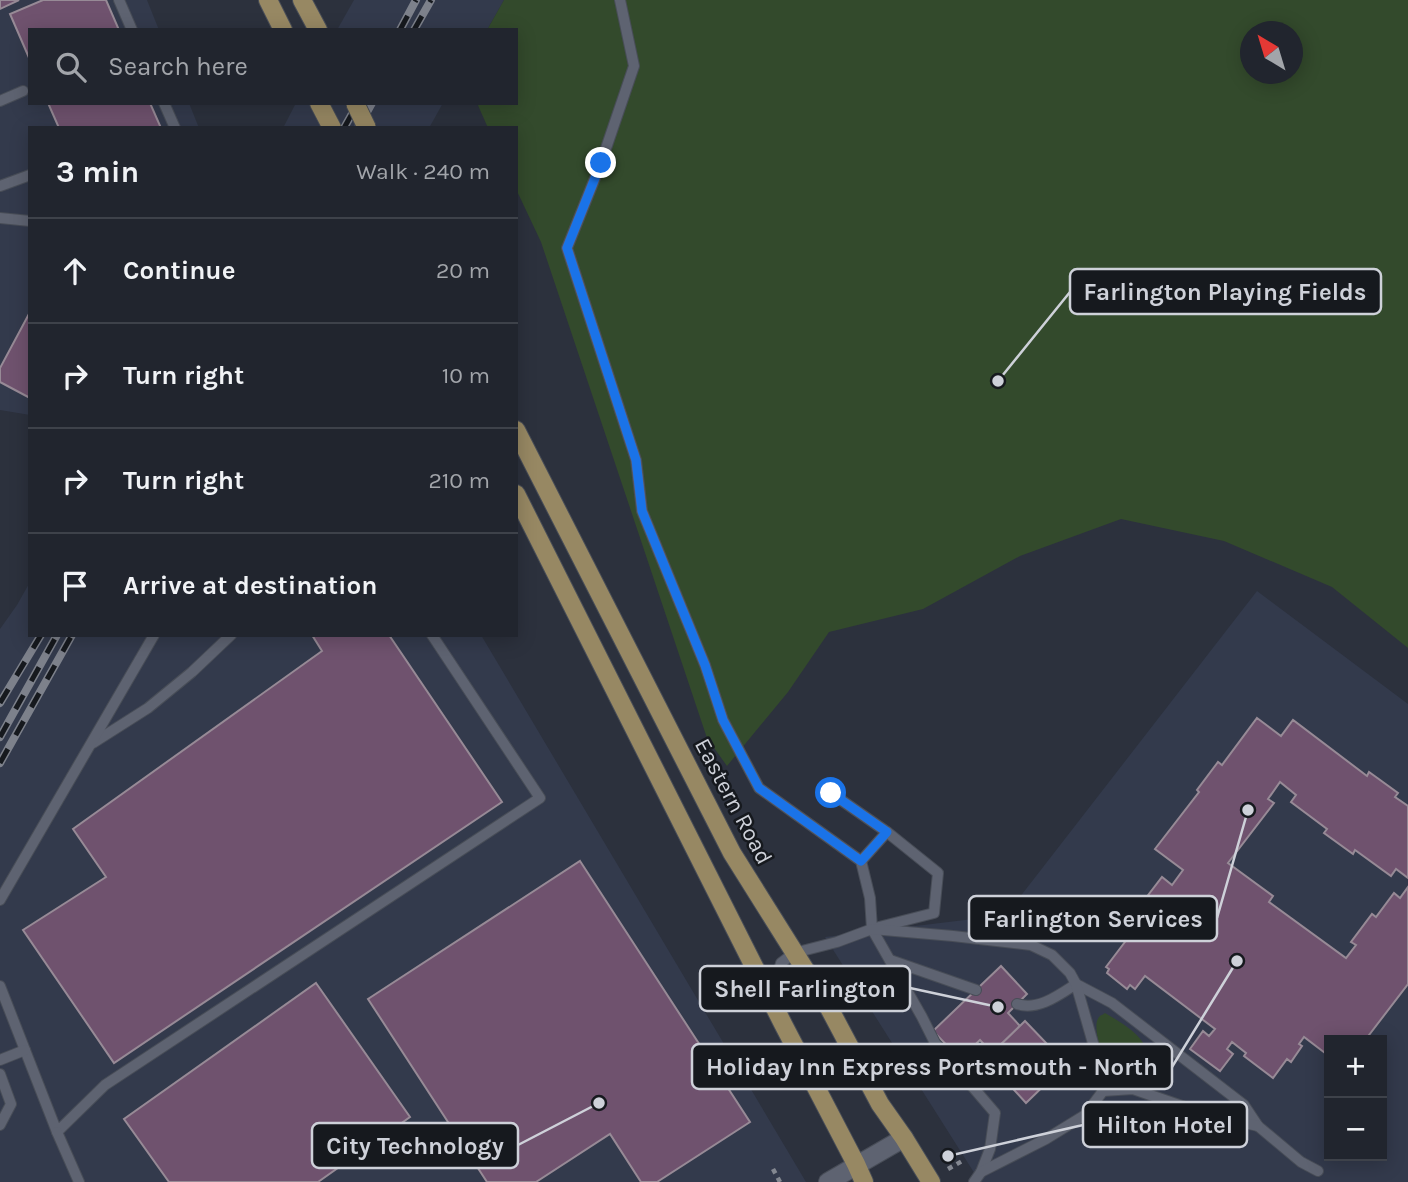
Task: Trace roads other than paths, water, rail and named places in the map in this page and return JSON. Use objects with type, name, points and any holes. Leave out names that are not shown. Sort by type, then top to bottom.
[{"type":"main road","points":[[268,0],[282,28]]},
{"type":"main road","points":[[302,0],[316,26]]},
{"type":"main road","points":[[321,105],[331,126]]},
{"type":"main road","points":[[356,105],[366,126]]},
{"type":"main road","name":"Eastern Road","points":[[518,434],[732,853],[828,1006],[880,1104],[931,1182]]},
{"type":"main road","points":[[518,498],[864,1182]]},
{"type":"street","points":[[828,1182],[904,1138]]},
{"type":"lane","points":[[119,0],[131,28]]},
{"type":"lane","points":[[620,0],[634,66],[601,163],[567,248],[636,460],[642,511],[705,665],[723,720],[759,788],[861,861],[870,898],[872,929],[935,1044],[995,1113],[990,1149],[974,1182]]},
{"type":"lane","points":[[0,101],[23,92]]},
{"type":"lane","points":[[165,105],[174,126]]},
{"type":"lane","points":[[0,186],[28,176]]},
{"type":"lane","points":[[0,218],[28,221]]},
{"type":"lane","points":[[0,900],[152,637]]},
{"type":"lane","points":[[90,745],[148,708],[229,637]]},
{"type":"lane","points":[[57,1132],[105,1085],[540,799],[433,637]]},
{"type":"lane","points":[[783,1024],[778,974],[781,963],[794,953],[934,913],[938,873],[887,832],[831,793]]},
{"type":"lane","points":[[861,861],[887,832]]},
{"type":"lane","points":[[872,929],[1031,945],[1052,955],[1076,984],[1101,1070],[1102,1091],[1085,1115],[1046,1139],[981,1172]]},
{"type":"lane","points":[[890,960],[976,990]]},
{"type":"lane","points":[[1017,1004],[1027,1007],[1053,999],[1076,984]]},
{"type":"lane","points":[[1076,984],[1112,1003],[1244,1105],[1258,1126],[1301,1162],[1318,1171]]},
{"type":"lane","points":[[0,986],[79,1182]]},
{"type":"lane","points":[[0,1060],[25,1050]]},
{"type":"lane","points":[[0,1074],[11,1104],[0,1125]]},
{"type":"lane","points":[[1102,1091],[1133,1089],[1205,1114],[1258,1126]]},
{"type":"railway","points":[[401,28],[416,0]]},
{"type":"railway","points":[[415,28],[431,0]]},
{"type":"railway","points":[[345,126],[357,105]]},
{"type":"railway","points":[[359,126],[371,105]]},
{"type":"railway","points":[[0,703],[40,637]]},
{"type":"railway","points":[[0,737],[56,637]]},
{"type":"railway","points":[[0,763],[71,637]]},
{"type":"place","name":"Farlington Playing Fields","points":[[998,381]]},
{"type":"place","name":"Farlington Services","points":[[1248,810]]},
{"type":"place","name":"Holiday Inn Express Portsmouth - North","points":[[1237,961]]},
{"type":"place","name":"Shell Farlington","points":[[998,1007]]},
{"type":"place","name":"City Technology","points":[[599,1103]]},
{"type":"place","name":"Hilton Hotel","points":[[948,1156]]}]
